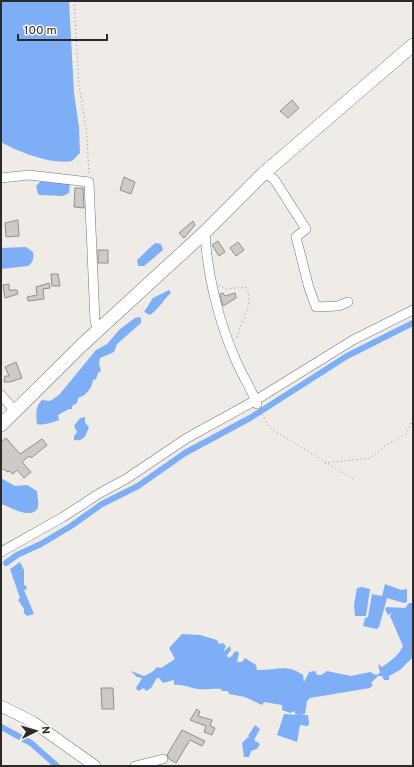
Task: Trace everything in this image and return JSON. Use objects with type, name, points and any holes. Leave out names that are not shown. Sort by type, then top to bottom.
[{"type":"highway","points":[[1,425],[98,330],[205,232],[264,173],[413,45]]},
{"type":"main road","points":[[2,706],[33,722],[95,766]]},
{"type":"street","points":[[264,173],[274,179],[306,229],[296,238],[309,288],[316,306],[338,306],[348,302]]},
{"type":"street","points":[[1,178],[29,175],[89,182],[95,320],[98,330]]},
{"type":"street","points":[[205,232],[209,277],[231,347],[246,384],[256,402]]},
{"type":"street","points":[[1,552],[126,479],[187,438],[256,402],[352,340],[413,310]]},
{"type":"street","points":[[1,397],[15,411]]},
{"type":"street","points":[[135,766],[163,759]]},
{"type":"path","points":[[74,1],[79,84],[87,135],[89,182]]},
{"type":"path","points":[[209,277],[226,289],[246,287],[249,295],[250,299],[246,317],[231,347]]},
{"type":"path","points":[[256,402],[266,424],[324,462],[355,480]]},
{"type":"path","points":[[324,462],[370,458],[386,445],[406,434],[413,419]]},
{"type":"water","points":[[1,1],[69,1],[74,93],[79,127],[80,153],[72,161],[55,161],[36,157],[1,142]]},
{"type":"water","points":[[41,181],[70,184],[69,193],[63,196],[40,195],[38,194],[36,186]]},
{"type":"water","points":[[155,243],[161,244],[163,250],[144,266],[138,266],[137,260]]},
{"type":"water","points":[[26,247],[33,252],[33,260],[30,265],[1,269],[1,248]]},
{"type":"water","points":[[169,290],[171,293],[153,313],[150,315],[144,312],[153,298]]},
{"type":"water","points":[[135,318],[141,318],[141,323],[117,344],[114,352],[100,358],[99,364],[101,371],[98,373],[96,379],[93,380],[88,391],[78,398],[77,403],[72,406],[72,409],[58,415],[59,420],[45,424],[37,424],[36,414],[40,402],[42,400],[50,401],[59,395],[96,350],[107,344],[120,329]]},
{"type":"water","points":[[85,417],[85,423],[89,427],[86,435],[81,440],[74,440],[74,436],[77,432],[74,426],[80,418]]},
{"type":"water","points":[[1,478],[15,486],[27,485],[37,491],[38,507],[35,511],[31,513],[21,512],[1,504]]},
{"type":"water","points":[[20,562],[24,570],[24,585],[27,589],[24,590],[34,614],[27,616],[18,600],[20,598],[10,569]]},
{"type":"water","points":[[385,584],[401,590],[407,589],[407,602],[404,603],[387,598],[379,627],[377,629],[363,626],[365,618],[368,617],[372,594],[382,596]]},
{"type":"water","points":[[362,587],[370,589],[366,616],[355,616],[354,605],[357,588]]},
{"type":"water","points":[[409,603],[413,603],[413,657],[400,670],[389,676],[389,680],[384,680],[382,676],[378,676],[371,683],[373,685],[370,688],[310,698],[307,701],[305,714],[300,715],[308,715],[309,723],[308,726],[300,725],[297,742],[277,735],[284,714],[298,715],[295,714],[295,711],[290,713],[282,710],[282,705],[264,702],[262,705],[245,697],[229,694],[228,691],[222,691],[221,689],[198,689],[174,685],[174,680],[163,683],[159,678],[157,678],[151,688],[146,691],[144,688],[138,691],[136,688],[142,678],[137,677],[131,671],[144,676],[152,672],[157,667],[161,668],[175,659],[169,648],[182,634],[200,635],[217,640],[219,644],[223,643],[226,646],[223,652],[230,646],[231,650],[227,655],[228,658],[237,651],[239,653],[237,662],[242,662],[245,658],[256,665],[257,670],[285,668],[297,671],[303,675],[304,682],[309,672],[315,671],[317,675],[321,675],[327,671],[351,676],[370,672],[376,675],[380,673],[378,664],[382,667],[388,663],[397,655],[403,646],[390,616],[392,613],[388,615],[385,609],[387,607],[405,608]]},
{"type":"water","points":[[255,725],[260,729],[254,740],[260,744],[257,749],[251,751],[249,757],[244,757],[242,743],[248,737],[251,738],[248,736]]},
{"type":"building","points":[[292,100],[299,108],[288,118],[280,111]]},
{"type":"building","points":[[124,177],[135,182],[131,194],[120,190]]},
{"type":"building","points":[[75,188],[83,188],[84,208],[74,207]]},
{"type":"building","points":[[18,220],[19,236],[6,237],[5,223]]},
{"type":"building","points":[[193,221],[195,225],[184,238],[179,233]]},
{"type":"building","points":[[218,241],[225,252],[219,256],[212,245]]},
{"type":"building","points":[[238,242],[244,250],[236,256],[230,248]]},
{"type":"building","points":[[98,250],[108,250],[108,263],[98,263]]},
{"type":"building","points":[[51,274],[58,274],[60,286],[52,286]]},
{"type":"building","points":[[49,283],[50,288],[43,289],[44,299],[28,301],[27,297],[37,295],[36,287]]},
{"type":"building","points":[[9,284],[9,290],[17,290],[18,294],[5,298],[3,285]]},
{"type":"building","points":[[223,293],[225,296],[235,293],[236,298],[223,306],[220,294]]},
{"type":"building","points":[[16,362],[22,378],[10,382],[4,382],[5,376],[9,376],[5,367]]},
{"type":"building","points":[[6,438],[20,454],[42,439],[47,445],[31,458],[29,456],[22,462],[31,472],[24,478],[17,470],[13,474],[1,468],[1,442]]},
{"type":"building","points":[[101,688],[113,688],[114,709],[102,709]]},
{"type":"building","points":[[197,709],[200,712],[198,716],[212,720],[210,726],[215,728],[212,735],[204,732],[206,726],[190,720]]},
{"type":"building","points":[[182,730],[205,741],[202,746],[190,740],[176,763],[169,759],[167,755]]},
{"type":"waterway","points":[[6,563],[17,555],[41,544],[71,526],[102,504],[138,486],[185,453],[250,418],[347,356],[413,323]]},
{"type":"waterway","points":[[1,727],[31,743],[57,766]]}]
